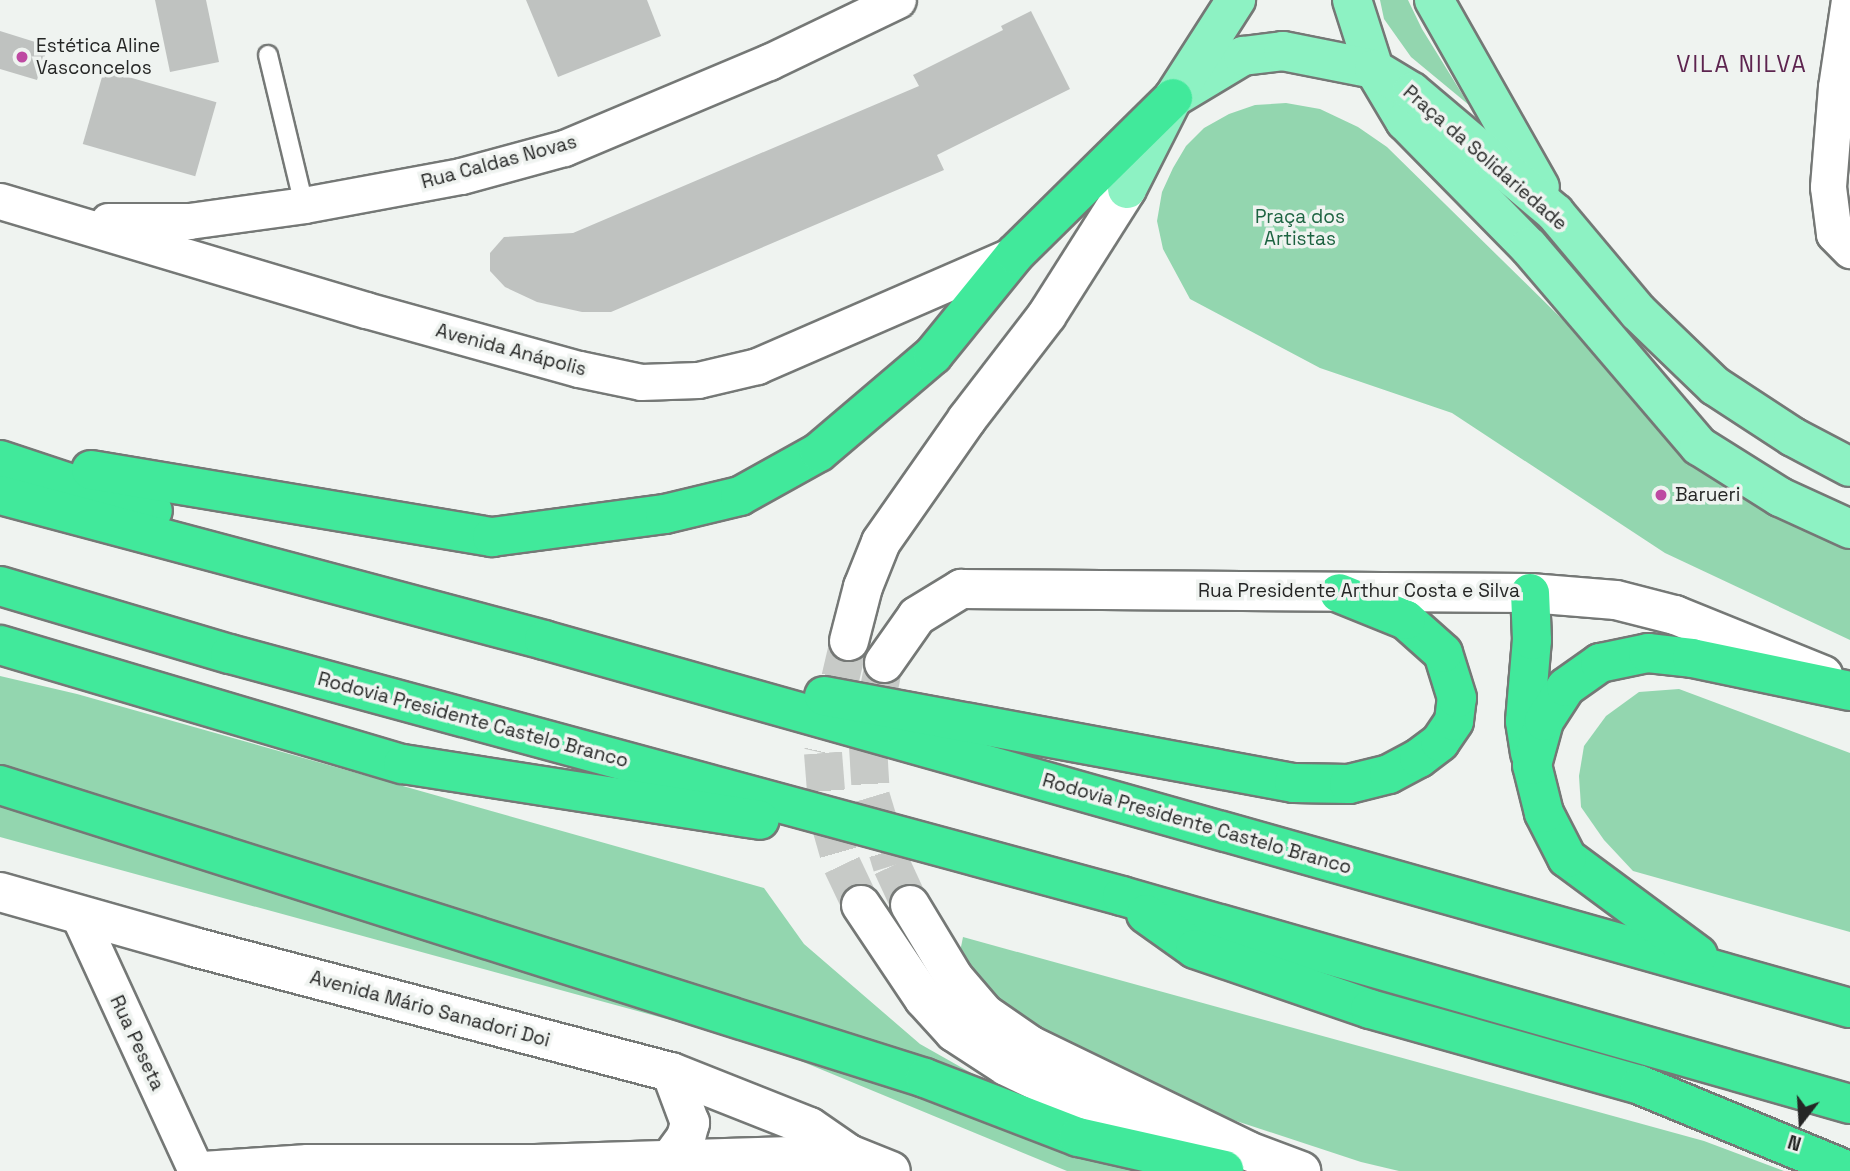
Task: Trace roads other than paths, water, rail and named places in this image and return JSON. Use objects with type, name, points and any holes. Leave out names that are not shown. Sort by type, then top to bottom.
[{"type":"highway","points":[[0,458],[492,537],[665,514],[740,496],[819,453],[933,355],[1015,254],[1173,98]]},
{"type":"highway","name":"Rodovia Presidente Castelo Branco","points":[[0,458],[544,640]]},
{"type":"highway","name":"Rodovia Presidente Castelo Branco","points":[[0,495],[544,640],[1850,1008]]},
{"type":"highway","name":"Rodovia Presidente Castelo Branco","points":[[0,586],[230,654],[1122,896],[1850,1104]]},
{"type":"highway","points":[[544,640],[1035,737],[1281,781],[1349,784],[1389,774],[1419,758],[1440,742],[1454,721],[1457,698],[1443,653],[1406,620],[1339,593]]},
{"type":"highway","points":[[1530,593],[1532,640],[1525,721],[1544,813],[1567,858],[1719,970]]},
{"type":"highway","name":"Rodovia Presidente Castelo Branco","points":[[0,645],[403,765],[947,849]]},
{"type":"highway","points":[[1532,765],[1544,721],[1566,687],[1600,663],[1648,653],[1850,689]]},
{"type":"highway","points":[[0,785],[925,1078],[1078,1137],[1225,1170]]},
{"type":"highway","points":[[1122,896],[1195,949],[1370,1009],[1640,1085],[1849,1171]]},
{"type":"main road","points":[[849,641],[863,587],[881,542],[967,419],[1047,315],[1127,189],[1173,98],[1236,0]]},
{"type":"main road","points":[[1352,0],[1374,69],[1405,121],[1529,247],[1699,446],[1780,497],[1850,529]]},
{"type":"main road","points":[[1434,0],[1555,213]]},
{"type":"main road","name":"Praça da Solidariedade","points":[[1173,98],[1243,57],[1283,51],[1374,69],[1412,92],[1555,213],[1638,312],[1715,386],[1793,437],[1850,467]]},
{"type":"main road","name":"Rua Presidente Arthur Costa e Silva","points":[[884,663],[916,616],[961,589],[1062,587],[1339,593],[1530,593],[1616,600],[1675,615],[1850,689]]},
{"type":"main road","name":"Avenida Mário Sanadori Doi","points":[[0,892],[671,1072],[810,1127],[842,1162]]},
{"type":"main road","points":[[862,905],[924,999],[954,1032],[1006,1066],[1225,1170]]},
{"type":"main road","points":[[909,905],[954,978],[985,1014],[1030,1045],[1248,1151],[1301,1171]]},
{"type":"main road","points":[[670,1158],[686,1137],[690,1123],[671,1072]]},
{"type":"main road","points":[[203,1171],[309,1164],[531,1167],[670,1158],[842,1162],[891,1171]]},
{"type":"street","name":"Rua Caldas Novas","points":[[72,221],[188,221],[304,205],[461,176],[564,148],[769,62],[898,0]]},
{"type":"street","points":[[1849,0],[1835,99],[1828,187],[1834,234],[1850,250]]},
{"type":"street","name":"Avenida Anápolis","points":[[0,201],[392,317],[579,369],[641,382],[698,380],[757,366],[1015,254]]},
{"type":"street","name":"Rua Peseta","points":[[78,914],[196,1171]]},
{"type":"lane","points":[[268,55],[304,205]]},
{"type":"tunnel","points":[[849,641],[823,753],[828,816],[842,865],[861,905]]},
{"type":"tunnel","points":[[884,663],[868,746],[871,797],[892,866],[910,905]]},
{"type":"place","name":"Estética Aline Vasconcelos","points":[[22,57]]},
{"type":"place","name":"Barueri","points":[[1661,495]]},
{"type":"district","name":"VILA NILVA","points":[[1742,64]]},
{"type":"park label","name":"Praça dos Artistas","points":[[1300,228]]}]
